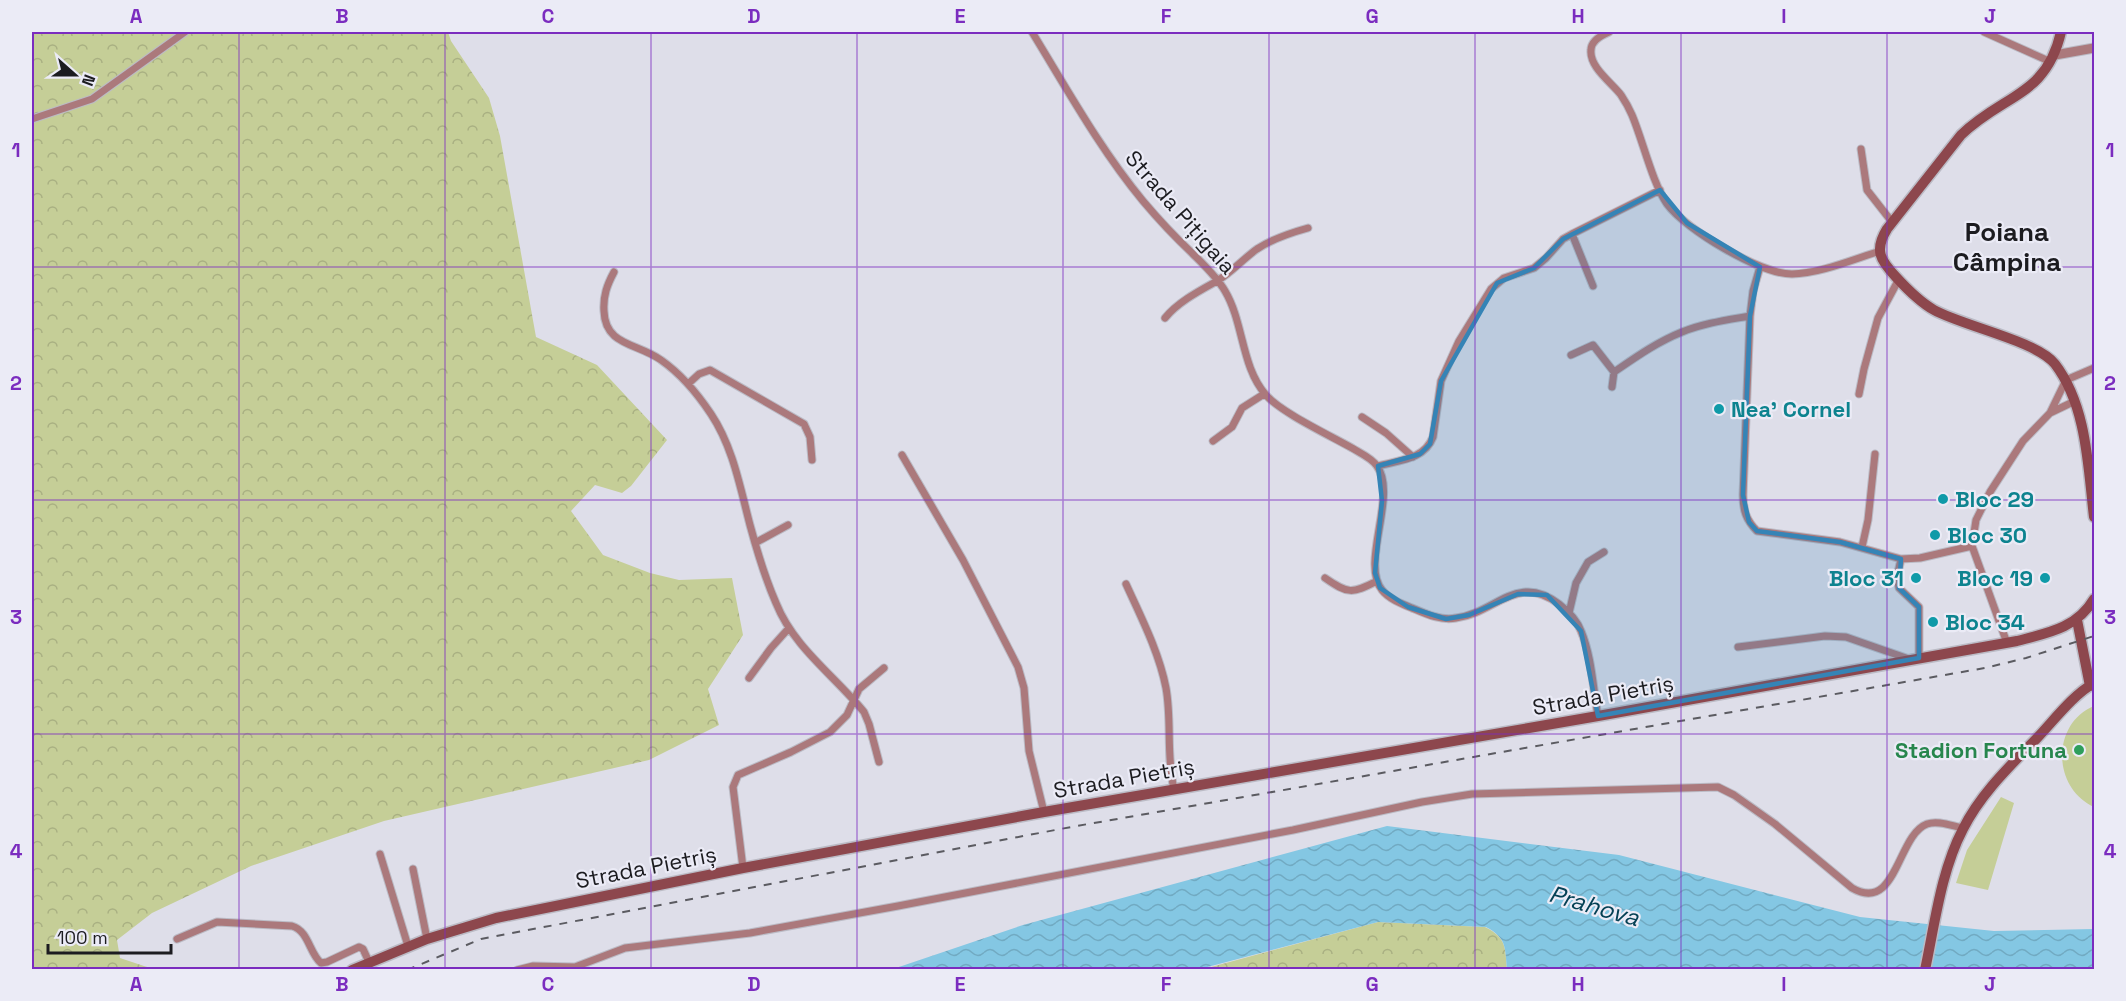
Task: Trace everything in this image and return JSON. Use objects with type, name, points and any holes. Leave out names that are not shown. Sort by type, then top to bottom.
[{"type":"main road","points":[[2061,32],[2053,59],[2032,86],[1982,118],[1961,135],[1892,222],[1883,235],[1880,251],[1884,263],[1934,310],[2047,355],[2066,380],[2075,401],[2081,426],[2094,517]]},
{"type":"main road","points":[[1925,969],[1944,879],[1963,828],[2003,774],[2092,684],[2077,620],[2090,607],[2094,599]]},
{"type":"main road","name":"Strada Pietriș","points":[[352,969],[427,939],[496,918],[743,867],[2007,643],[2048,633],[2077,620]]},
{"type":"street","points":[[32,119],[92,99],[185,32]]},
{"type":"street","name":"Strada Pițigaia","points":[[1032,32],[1087,123],[1116,165],[1162,223],[1218,280],[1233,308],[1252,371],[1264,394],[1279,406],[1363,454],[1378,466]]},
{"type":"street","points":[[1609,32],[1599,37],[1593,44],[1590,51],[1593,60],[1622,97],[1631,113],[1667,204],[1687,223],[1706,237],[1761,267],[1779,273],[1802,274],[1880,251]]},
{"type":"street","points":[[1984,32],[2053,59],[2094,48]]},
{"type":"street","points":[[1861,149],[1867,190],[1892,222]]},
{"type":"street","points":[[1598,716],[1586,646],[1581,631],[1569,613],[1547,595],[1529,592],[1505,598],[1460,618],[1438,618],[1398,602],[1387,595],[1377,581],[1375,562],[1382,501],[1378,466],[1413,457],[1426,450],[1430,444],[1441,381],[1459,341],[1485,297],[1497,283],[1541,263],[1563,239],[1660,190]]},
{"type":"street","points":[[1165,318],[1259,248],[1287,233],[1308,228]]},
{"type":"street","points":[[1572,234],[1593,286]]},
{"type":"street","points":[[1761,267],[1753,291],[1750,316],[1743,495],[1743,506],[1749,522],[1757,531],[1840,542],[1901,558],[1920,558],[1972,546]]},
{"type":"street","points":[[614,272],[605,291],[604,320],[607,329],[616,338],[661,360],[688,384],[712,415],[723,436],[740,484],[755,543],[776,604],[789,628],[818,664],[864,712],[879,762]]},
{"type":"street","points":[[1859,394],[1878,318],[1899,279]]},
{"type":"street","points":[[1614,372],[1654,346],[1684,331],[1750,316]]},
{"type":"street","points":[[1571,355],[1593,345],[1614,372],[1612,387]]},
{"type":"street","points":[[2007,643],[1972,546],[1976,520],[1990,492],[2023,441],[2050,413],[2066,380],[2094,368]]},
{"type":"street","points":[[688,384],[699,374],[710,370],[800,420],[808,429],[812,460]]},
{"type":"street","points":[[1213,441],[1232,427],[1242,408],[1264,394]]},
{"type":"street","points":[[2050,413],[2075,401]]},
{"type":"street","points":[[1362,417],[1386,433],[1413,457]]},
{"type":"street","points":[[1862,548],[1868,520],[1875,454]]},
{"type":"street","points":[[902,455],[963,560],[1018,667],[1024,688],[1029,751],[1044,812]]},
{"type":"street","points":[[755,543],[788,525]]},
{"type":"street","points":[[1569,613],[1576,583],[1588,562],[1604,552]]},
{"type":"street","points":[[1738,646],[1825,636],[1846,637],[1915,659],[1919,607],[1899,588],[1897,577],[1901,558]]},
{"type":"street","points":[[1324,578],[1352,592],[1377,581]]},
{"type":"street","points":[[1126,584],[1156,655],[1166,687],[1170,766],[1174,789]]},
{"type":"street","points":[[749,678],[789,628]]},
{"type":"street","points":[[743,867],[733,787],[738,775],[830,732],[846,715],[859,689],[884,668]]},
{"type":"street","points":[[517,969],[533,966],[574,967],[625,948],[750,933],[1472,794],[1718,787],[1728,791],[1775,824],[1852,888],[1870,893],[1883,887],[1913,836],[1921,827],[1937,823],[1963,828]]},
{"type":"street","points":[[380,854],[408,946]]},
{"type":"street","points":[[413,868],[427,939]]},
{"type":"street","points":[[177,939],[217,922],[292,926],[301,931],[316,959],[321,963],[359,947],[363,949],[369,962]]},
{"type":"highlighted area","points":[[1660,190],[1687,223],[1760,267],[1750,316],[1743,495],[1749,522],[1757,531],[1840,542],[1901,559],[1899,588],[1919,607],[1919,658],[1598,716],[1581,631],[1547,595],[1518,594],[1469,615],[1446,619],[1408,607],[1380,588],[1375,573],[1382,501],[1378,466],[1420,454],[1430,444],[1441,381],[1497,283],[1534,268],[1563,239]]},
{"type":"green space","points":[[32,32],[448,32],[451,41],[489,98],[500,136],[536,337],[597,365],[667,440],[631,486],[622,493],[595,485],[571,511],[603,555],[650,573],[679,580],[732,578],[743,635],[708,689],[719,725],[649,760],[384,821],[251,866],[152,913],[117,940],[120,958],[153,969],[32,969]]},
{"type":"green space","name":"Stadion Fortuna","points":[[2094,706],[2094,807],[2080,798],[2070,785],[2064,771],[2062,755],[2064,740],[2070,726],[2080,714]]},
{"type":"green space","points":[[2001,797],[2014,803],[1988,890],[1956,883],[1967,850]]},
{"type":"green space","points":[[1378,922],[1485,927],[1497,935],[1504,944],[1507,969],[1200,970]]},
{"type":"water","name":"Prahova","points":[[1387,826],[1619,855],[1860,917],[1994,931],[2094,929],[2094,970],[1507,969],[1504,944],[1498,935],[1486,927],[1378,922],[1200,969],[890,970],[1023,925]]},
{"type":"railway","points":[[407,970],[481,939],[1071,827],[1985,668],[2026,658],[2094,636]]},
{"type":"place","name":"Nea' Cornel","points":[[1719,409]]},
{"type":"place","name":"Bloc 29","points":[[1943,499]]},
{"type":"place","name":"Bloc 30","points":[[1935,535]]},
{"type":"place","name":"Bloc 31","points":[[1916,578]]},
{"type":"place","name":"Bloc 19","points":[[2045,578]]},
{"type":"place","name":"Bloc 34","points":[[1933,622]]},
{"type":"place","name":"Stadion Fortuna","points":[[2079,750]]},
{"type":"district","name":"Poiana Câmpina","points":[[2007,247]]}]
